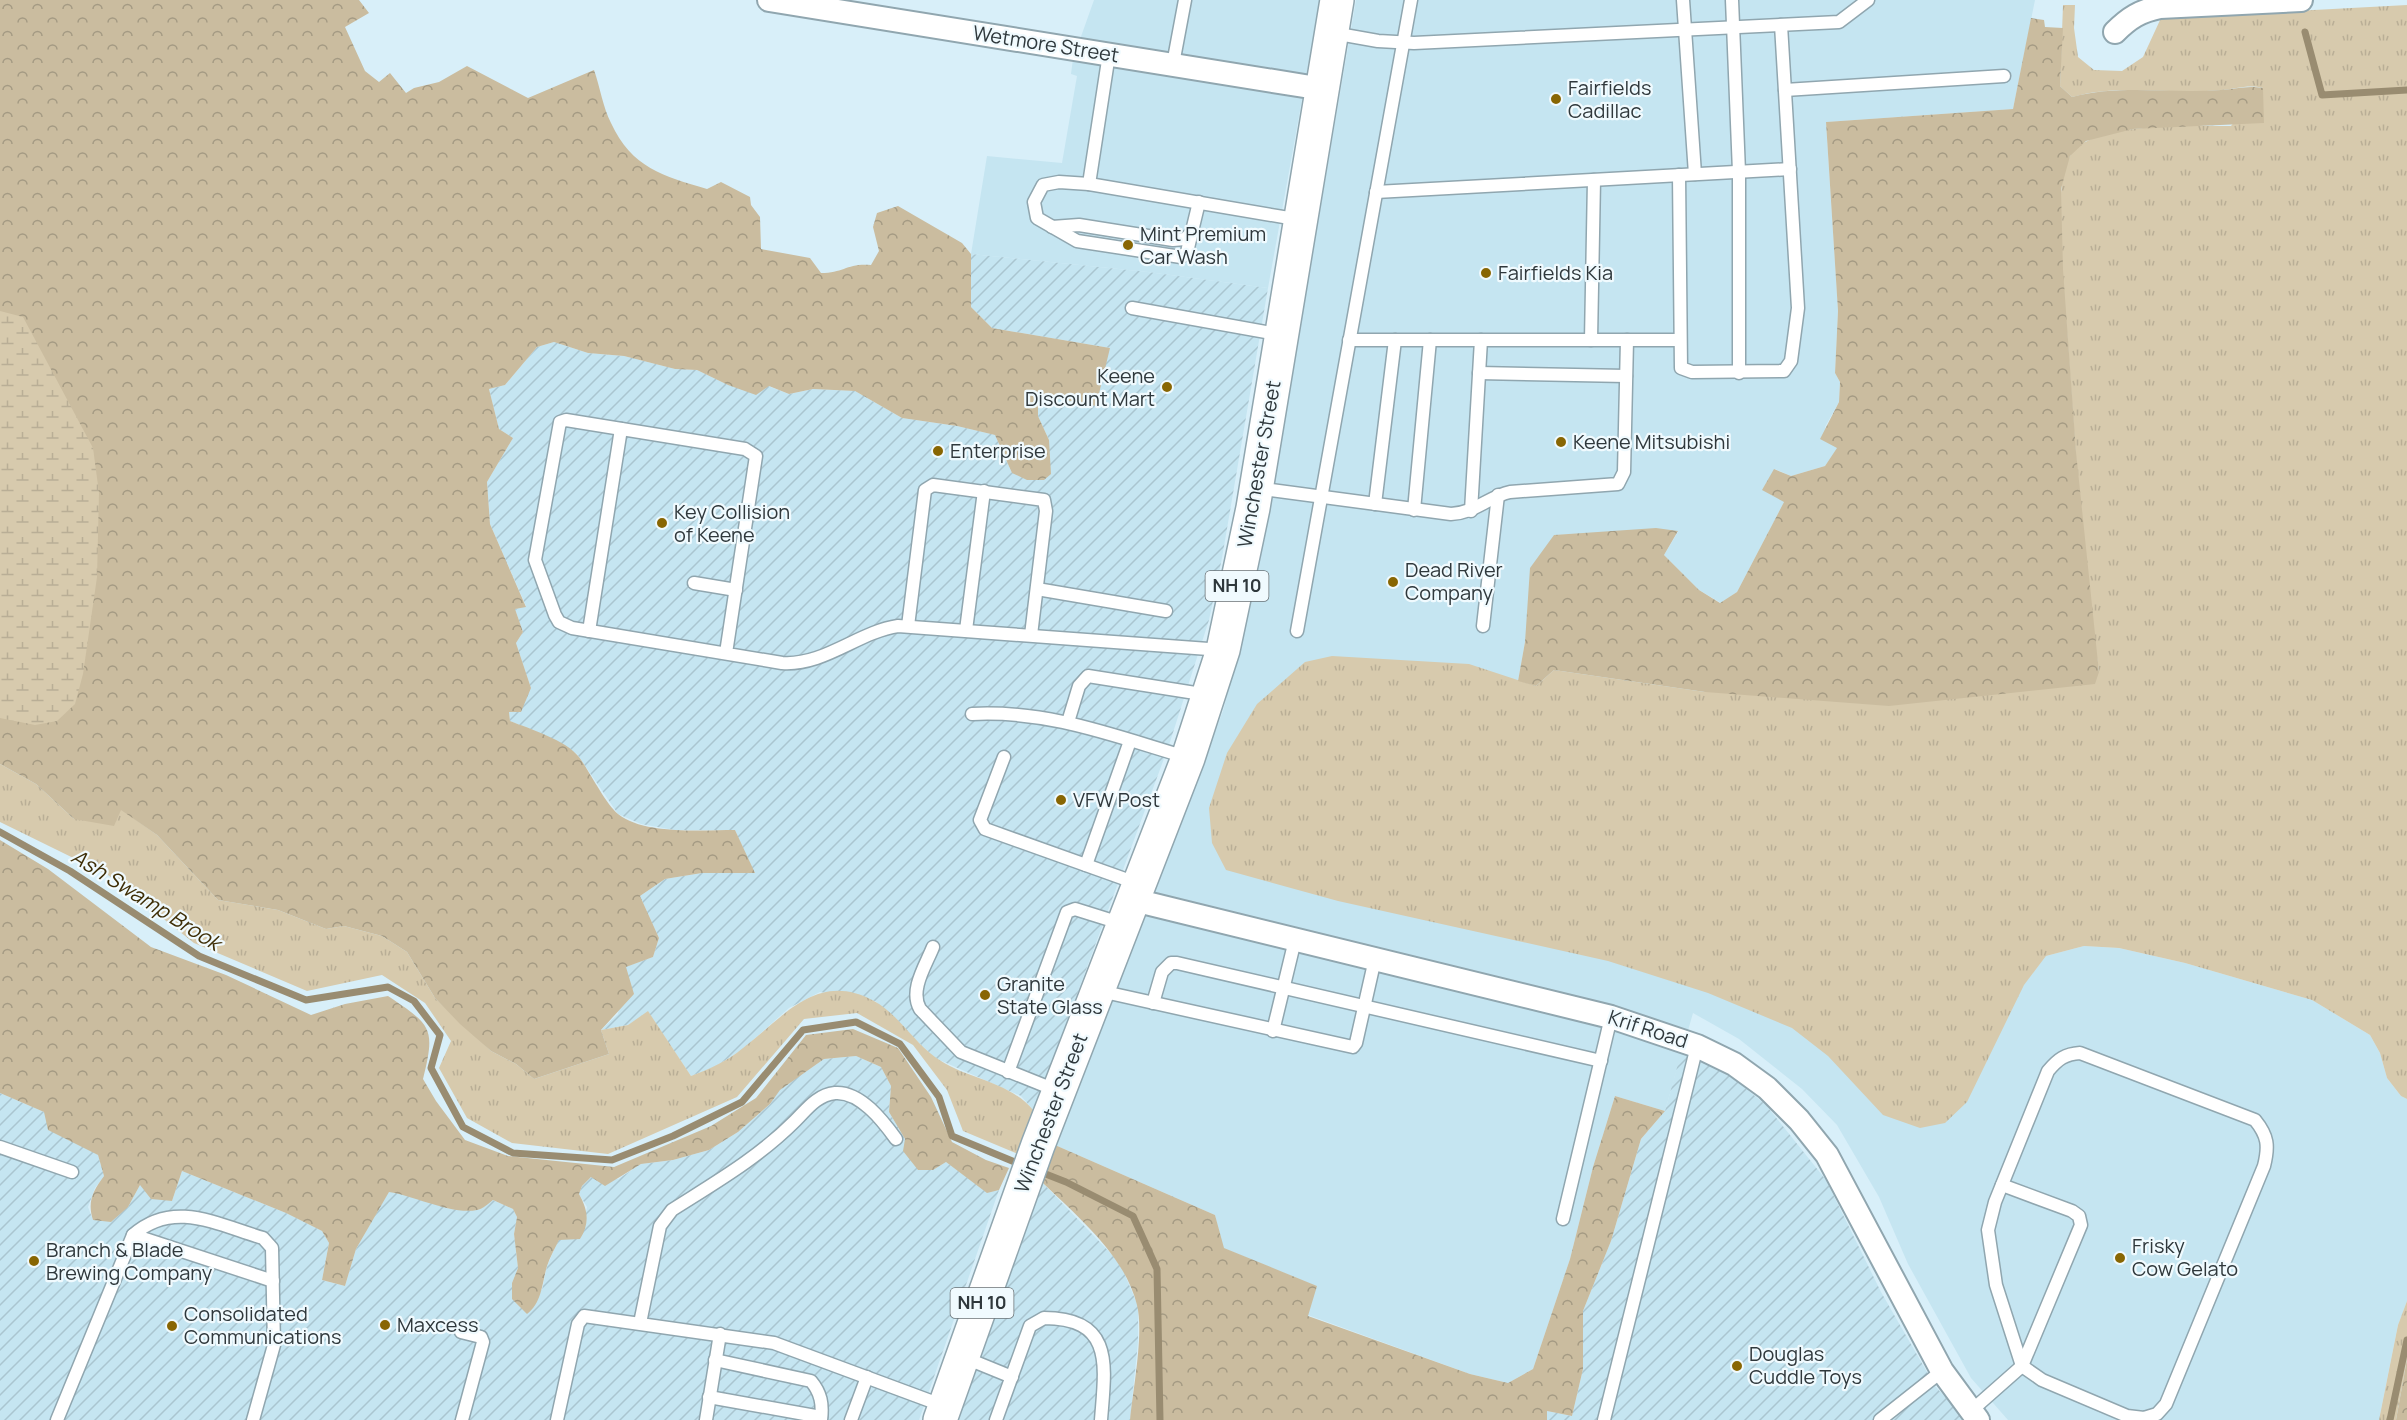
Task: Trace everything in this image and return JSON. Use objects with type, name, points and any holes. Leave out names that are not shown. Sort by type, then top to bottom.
[{"type":"main road","name":"Winchester Street","points":[[943,1413],[1038,1145],[1188,758],[1223,650],[1256,488],[1337,0]]},
{"type":"street","name":"Wetmore Street","points":[[769,0],[1323,89]]},
{"type":"street","points":[[2115,32],[2128,19],[2144,10],[2160,7],[2301,0]]},
{"type":"street","name":"Krif Road","points":[[1133,903],[1611,1017],[1697,1046],[1734,1064],[1767,1088],[1799,1120],[1827,1155],[1942,1371],[1974,1416]]},
{"type":"lane","points":[[1173,64],[1185,0]]},
{"type":"lane","points":[[1297,632],[1411,0]]},
{"type":"lane","points":[[1683,0],[1695,174]]},
{"type":"lane","points":[[1732,0],[1739,172],[1739,373]]},
{"type":"lane","points":[[1332,33],[1403,43],[1839,22],[1868,0]]},
{"type":"lane","points":[[1678,175],[1680,361],[1682,368],[1686,371],[1780,373],[1789,367],[1791,361],[1798,308],[1781,25]]},
{"type":"lane","points":[[1089,184],[1109,54]]},
{"type":"lane","points":[[1785,90],[2004,75]]},
{"type":"lane","points":[[1376,192],[1790,169]]},
{"type":"lane","points":[[1591,340],[1594,180]]},
{"type":"lane","points":[[1199,202],[1187,252],[1181,257],[1077,241],[1037,219],[1034,210],[1037,193],[1043,185],[1059,182],[1089,184],[1199,202],[1301,220]]},
{"type":"lane","points":[[1132,308],[1282,334]]},
{"type":"lane","points":[[1349,340],[1680,340]]},
{"type":"lane","points":[[1375,504],[1395,340]]},
{"type":"lane","points":[[1414,510],[1430,340]]},
{"type":"lane","points":[[1471,511],[1481,340]]},
{"type":"lane","points":[[1256,488],[1452,514],[1471,511],[1498,495],[1618,484],[1624,472],[1627,340]]},
{"type":"lane","points":[[1479,373],[1626,376]]},
{"type":"lane","points":[[726,653],[756,456],[746,449],[566,420],[560,422],[536,551],[536,567],[555,615],[565,626],[589,631],[726,653],[795,664],[820,657],[871,633],[908,626],[1223,650]]},
{"type":"lane","points":[[589,631],[621,429]]},
{"type":"lane","points":[[908,626],[926,490],[933,485],[1044,500],[1046,511],[1031,635]]},
{"type":"lane","points":[[966,630],[984,491]]},
{"type":"lane","points":[[1483,626],[1498,495]]},
{"type":"lane","points":[[694,583],[736,590]]},
{"type":"lane","points":[[1037,589],[1166,611]]},
{"type":"lane","points":[[1068,722],[1079,686],[1088,676],[1209,696]]},
{"type":"lane","points":[[972,714],[1004,712],[1039,716],[1068,722],[1188,758]]},
{"type":"lane","points":[[1086,865],[1130,741]]},
{"type":"lane","points":[[1004,757],[980,825],[985,829],[1086,865],[1133,903]]},
{"type":"lane","points":[[1008,1072],[1067,912],[1075,909],[1133,903]]},
{"type":"lane","points":[[1273,1031],[1295,940]]},
{"type":"lane","points":[[933,946],[917,989],[916,1003],[920,1010],[960,1052],[1059,1092]]},
{"type":"lane","points":[[1099,991],[1353,1047],[1375,959]]},
{"type":"lane","points":[[1153,1003],[1162,972],[1171,963],[1601,1061]]},
{"type":"lane","points":[[1563,1220],[1611,1017]]},
{"type":"lane","points":[[1604,1420],[1697,1046]]},
{"type":"lane","points":[[2070,1053],[2080,1053],[2255,1120],[2266,1133],[2269,1148],[2264,1166],[2166,1404],[2157,1414],[2144,1418],[2127,1416],[2043,1380],[2022,1366],[1996,1285],[1990,1254],[1988,1230],[2002,1185],[2048,1071],[2057,1059],[2070,1053]]},
{"type":"lane","points":[[640,1323],[660,1226],[664,1220],[672,1210],[755,1157],[816,1100],[837,1093],[850,1095],[876,1115],[896,1139]]},
{"type":"lane","points":[[0,1147],[72,1173]]},
{"type":"lane","points":[[1974,1416],[2022,1366],[2081,1225],[2079,1216],[2072,1211],[2002,1185]]},
{"type":"lane","points":[[57,1420],[133,1235],[164,1218],[183,1215],[263,1238],[272,1248],[274,1345],[253,1420]]},
{"type":"lane","points":[[133,1235],[273,1281]]},
{"type":"lane","points":[[558,1420],[580,1319],[593,1316],[774,1343],[867,1377],[943,1413]]},
{"type":"lane","points":[[996,1420],[1030,1326],[1035,1321],[1055,1318],[1087,1328],[1101,1346],[1103,1366],[1101,1420]]},
{"type":"lane","points":[[461,1332],[481,1337],[483,1342],[462,1420]]},
{"type":"lane","points":[[706,1420],[720,1334]]},
{"type":"lane","points":[[963,1357],[1012,1377]]},
{"type":"lane","points":[[709,1397],[821,1418],[821,1398],[811,1381],[715,1360]]},
{"type":"lane","points":[[1880,1420],[1942,1371]]},
{"type":"lane","points":[[850,1420],[867,1377]]},
{"type":"shaded area","points":[[1094,0],[1320,0],[1268,288],[1148,272],[971,254],[987,156],[1062,163],[1077,76],[1071,74],[1073,59]]},
{"type":"shaded area","points":[[1356,0],[2035,0],[2013,109],[1826,122],[1838,311],[1835,373],[1840,382],[1839,402],[1825,427],[1838,448],[1825,466],[1791,476],[1775,469],[1784,502],[1737,592],[1721,603],[1699,590],[1664,555],[1678,532],[1554,535],[1525,642],[1518,681],[2025,983],[2046,956],[2084,946],[2119,948],[2185,963],[2312,1000],[2370,1035],[2380,1053],[2387,1078],[2401,1096],[2407,1099],[2407,1301],[2398,1325],[2379,1420],[2008,1420],[1971,1378],[1908,1264],[1879,1197],[1837,1125],[1802,1089],[1739,1039],[1693,1013],[1665,1111],[1615,1096],[1593,1167],[1570,1259],[1533,1369],[1508,1383],[1470,1374],[1308,1315],[1316,1286],[1223,1248],[1215,1215],[1055,1145],[1223,711],[1256,584]]},
{"type":"shaded area","points":[[971,254],[1148,272],[1268,288],[1222,558],[1209,620],[1169,745],[1034,1111],[1021,1096],[935,1058],[875,1001],[820,992],[789,1008],[743,1049],[713,1068],[691,1076],[648,1012],[628,1025],[601,1030],[618,1014],[625,967],[653,957],[659,938],[640,896],[665,879],[702,873],[754,873],[735,830],[674,830],[641,824],[618,814],[577,754],[547,736],[510,721],[509,712],[531,688],[516,643],[523,632],[515,609],[526,606],[490,524],[487,482],[513,438],[499,429],[489,389],[505,385],[537,347],[554,342],[588,353],[624,356],[675,369],[697,370],[728,385],[768,386],[789,394],[813,389],[855,391],[902,418],[957,426],[995,435],[1012,473],[1049,440],[1038,416],[1038,395],[1057,397],[1081,405],[1110,348],[992,328],[971,307]]},
{"type":"shaded area","points":[[1681,1053],[1708,1064],[1734,1079],[1766,1105],[1826,1180],[1881,1292],[1935,1386],[1966,1420],[1547,1420],[1547,1411],[1572,1416],[1583,1369],[1583,1311],[1611,1241],[1641,1139],[1665,1111]]},
{"type":"shaded area","points":[[856,1056],[881,1067],[891,1086],[889,1112],[905,1139],[933,1170],[946,1162],[987,1192],[999,1190],[919,1420],[0,1420],[0,1093],[44,1112],[98,1155],[104,1176],[95,1188],[88,1207],[93,1220],[128,1207],[140,1185],[172,1201],[182,1171],[286,1213],[322,1231],[329,1243],[322,1280],[345,1286],[356,1249],[389,1191],[449,1209],[479,1210],[493,1200],[513,1209],[517,1217],[514,1234],[518,1268],[512,1283],[542,1290],[547,1266],[559,1239],[580,1239],[587,1207],[579,1194],[582,1186],[591,1177],[618,1179],[641,1164],[673,1160],[709,1150],[738,1132],[770,1104],[779,1090],[824,1059]]},
{"type":"shaded area","points":[[1039,1179],[1120,1263],[1138,1306],[1138,1342],[1130,1420],[951,1420]]},
{"type":"green space","points":[[0,0],[359,0],[369,13],[345,27],[365,71],[379,82],[390,73],[406,93],[414,88],[439,82],[467,66],[528,98],[594,70],[608,117],[619,138],[629,150],[650,168],[676,180],[707,189],[721,182],[750,197],[751,205],[760,217],[761,249],[810,258],[821,273],[856,265],[871,265],[879,251],[873,227],[877,213],[898,206],[962,243],[971,254],[971,307],[992,328],[1110,348],[1096,406],[1038,395],[1038,416],[1049,440],[1051,474],[1044,480],[1027,480],[1012,473],[995,435],[957,426],[902,418],[855,391],[813,389],[789,394],[769,386],[756,395],[697,370],[675,369],[624,356],[588,353],[554,342],[537,347],[505,385],[489,389],[499,429],[513,438],[487,482],[490,524],[526,607],[515,609],[523,632],[516,643],[531,688],[521,712],[509,712],[510,721],[566,745],[579,757],[613,809],[629,821],[674,830],[735,830],[755,873],[702,873],[665,879],[640,896],[659,938],[653,957],[626,967],[634,994],[601,1030],[609,1054],[534,1079],[516,1064],[491,1051],[460,1024],[435,998],[407,952],[382,936],[344,926],[326,929],[278,910],[218,900],[157,835],[121,810],[114,826],[74,819],[36,784],[0,764]]},
{"type":"green space","points":[[2063,5],[2075,5],[2074,28],[2078,57],[2094,70],[2122,71],[2143,57],[2161,18],[2407,5],[2407,1099],[2401,1096],[2387,1078],[2380,1053],[2370,1035],[2312,1000],[2185,963],[2119,948],[2084,946],[2046,956],[2024,985],[1967,1102],[1945,1123],[1920,1128],[1883,1115],[1828,1056],[1792,1028],[1708,993],[1608,961],[1338,901],[1226,870],[1212,843],[1209,808],[1227,753],[1257,704],[1305,662],[1332,656],[1469,664],[1536,686],[1554,670],[1705,692],[2099,672],[2076,459],[2060,241],[2061,192],[2064,172],[2070,156],[2081,144],[2099,136],[2120,131],[2169,126],[2231,126],[2263,88],[2203,91],[2128,90],[2072,97],[2060,86]]},
{"type":"green space","points":[[2031,18],[2044,20],[2045,27],[2063,28],[2060,86],[2072,97],[2127,90],[2202,91],[2263,88],[2264,123],[2133,129],[2086,141],[2070,156],[2061,189],[2063,269],[2076,452],[2099,672],[2095,684],[1889,706],[1705,692],[1554,670],[1536,686],[1518,681],[1525,642],[1530,568],[1554,535],[1656,528],[1678,531],[1664,555],[1699,590],[1720,603],[1737,592],[1784,502],[1762,490],[1774,469],[1791,476],[1825,466],[1837,448],[1820,439],[1839,402],[1840,382],[1835,373],[1838,311],[1826,122],[2013,109]]},
{"type":"green space","points":[[0,311],[23,317],[93,448],[99,493],[97,577],[83,674],[75,704],[57,721],[35,725],[0,718]]},
{"type":"green space","points":[[0,764],[36,784],[74,819],[121,809],[157,835],[218,900],[278,910],[326,929],[344,926],[382,936],[407,952],[435,998],[491,1051],[516,1064],[534,1079],[609,1054],[601,1030],[628,1025],[648,1011],[691,1076],[731,1057],[802,1001],[818,994],[835,991],[854,993],[883,1006],[935,1057],[960,1071],[1011,1092],[1034,1111],[1018,1154],[963,1131],[947,1090],[913,1045],[857,1013],[804,1019],[737,1097],[608,1154],[512,1143],[467,1118],[439,1068],[451,1041],[425,1003],[382,975],[307,991],[194,943],[108,875],[0,822]]},
{"type":"green space","points":[[0,840],[48,869],[151,947],[226,975],[311,1015],[345,1004],[388,996],[413,1014],[427,1029],[429,1048],[423,1079],[465,1140],[508,1156],[614,1167],[711,1126],[756,1098],[806,1035],[853,1029],[898,1048],[931,1097],[952,1142],[986,1160],[1009,1168],[999,1190],[987,1193],[946,1162],[933,1170],[918,1170],[903,1151],[905,1139],[889,1112],[891,1086],[881,1067],[856,1056],[824,1059],[780,1090],[770,1104],[738,1132],[709,1150],[673,1160],[641,1164],[605,1186],[591,1177],[582,1186],[579,1194],[587,1216],[583,1233],[580,1239],[559,1240],[547,1266],[539,1298],[527,1314],[512,1299],[512,1283],[518,1268],[514,1234],[517,1217],[513,1209],[493,1200],[479,1209],[467,1211],[445,1208],[389,1192],[356,1249],[345,1286],[322,1280],[329,1243],[322,1231],[286,1213],[182,1171],[172,1201],[151,1199],[140,1185],[128,1207],[111,1222],[93,1220],[92,1197],[104,1176],[98,1155],[48,1130],[44,1112],[0,1093]]},
{"type":"green space","points":[[1615,1096],[1665,1111],[1641,1139],[1611,1241],[1583,1311],[1583,1369],[1572,1416],[1547,1411],[1547,1420],[1130,1420],[1139,1346],[1137,1305],[1131,1286],[1110,1252],[1083,1221],[1039,1179],[1055,1145],[1215,1215],[1224,1248],[1317,1286],[1308,1316],[1470,1374],[1508,1383],[1533,1369],[1570,1259],[1593,1167]]},
{"type":"green space","points":[[2407,1301],[2407,1359],[2396,1420],[2379,1420],[2398,1325]]},
{"type":"green space","points":[[2407,1359],[2407,1420],[2396,1420]]},
{"type":"waterway","points":[[2305,32],[2322,95],[2407,90]]},
{"type":"waterway","name":"Ash Swamp Brook","points":[[0,832],[70,871],[199,956],[306,1000],[388,987],[414,1001],[440,1035],[431,1068],[463,1127],[513,1153],[612,1160],[673,1136],[742,1102],[803,1030],[856,1022],[900,1044],[939,1097],[952,1136],[1022,1165]]},
{"type":"waterway","name":"Ash Swamp Brook","points":[[1038,1171],[1066,1182],[1133,1216],[1157,1269],[1160,1420]]},
{"type":"waterway","points":[[2390,1420],[2407,1340]]},
{"type":"place","name":"Fairfields Cadillac","points":[[1556,99]]},
{"type":"place","name":"Mint Premium Car Wash","points":[[1128,245]]},
{"type":"place","name":"Fairfields Kia","points":[[1486,273]]},
{"type":"place","name":"Keene Discount Mart","points":[[1167,387]]},
{"type":"place","name":"Keene Mitsubishi","points":[[1561,442]]},
{"type":"place","name":"Enterprise","points":[[938,451]]},
{"type":"place","name":"Key Collision of Keene","points":[[662,523]]},
{"type":"place","name":"Dead River Company","points":[[1393,582]]},
{"type":"place","name":"VFW Post","points":[[1061,800]]},
{"type":"place","name":"Granite State Glass","points":[[985,995]]},
{"type":"place","name":"Frisky Cow Gelato","points":[[2120,1258]]},
{"type":"place","name":"Branch & Blade Brewing Company","points":[[34,1261]]},
{"type":"place","name":"Maxcess","points":[[385,1325]]},
{"type":"place","name":"Consolidated Communications","points":[[172,1326]]},
{"type":"place","name":"Douglas Cuddle Toys","points":[[1737,1366]]}]
